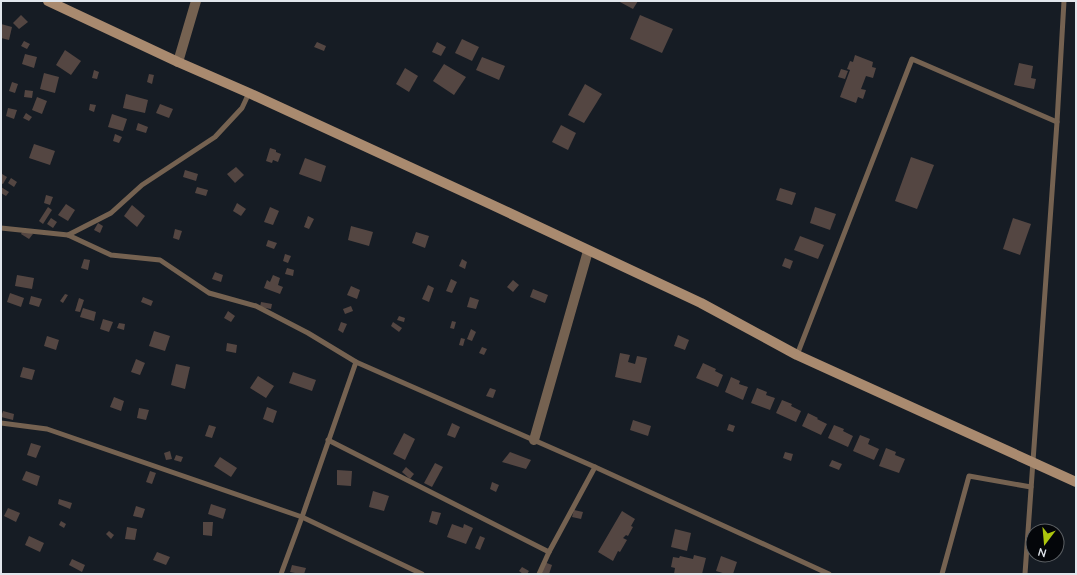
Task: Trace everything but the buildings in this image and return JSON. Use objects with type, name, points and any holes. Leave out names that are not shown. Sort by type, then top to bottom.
[{"type":"main road","points":[[48,1],[488,203],[701,303],[797,355],[1076,482]]},
{"type":"street","points":[[178,62],[196,1]]},
{"type":"street","points":[[534,440],[588,251]]},
{"type":"lane","points":[[1025,574],[1057,122],[1064,1]]},
{"type":"lane","points":[[797,355],[912,58],[1057,122]]},
{"type":"lane","points":[[68,236],[111,213],[142,185],[215,137],[242,108],[249,93]]},
{"type":"lane","points":[[1,228],[68,236],[111,255],[160,260],[209,293],[256,306],[308,333],[356,362],[595,467],[829,574]]},
{"type":"lane","points":[[281,574],[356,362]]},
{"type":"lane","points":[[1,423],[47,429],[302,517],[422,574]]},
{"type":"lane","points":[[328,440],[549,552]]},
{"type":"lane","points":[[539,574],[549,552],[595,467]]},
{"type":"lane","points":[[942,574],[969,476],[1031,487]]}]
